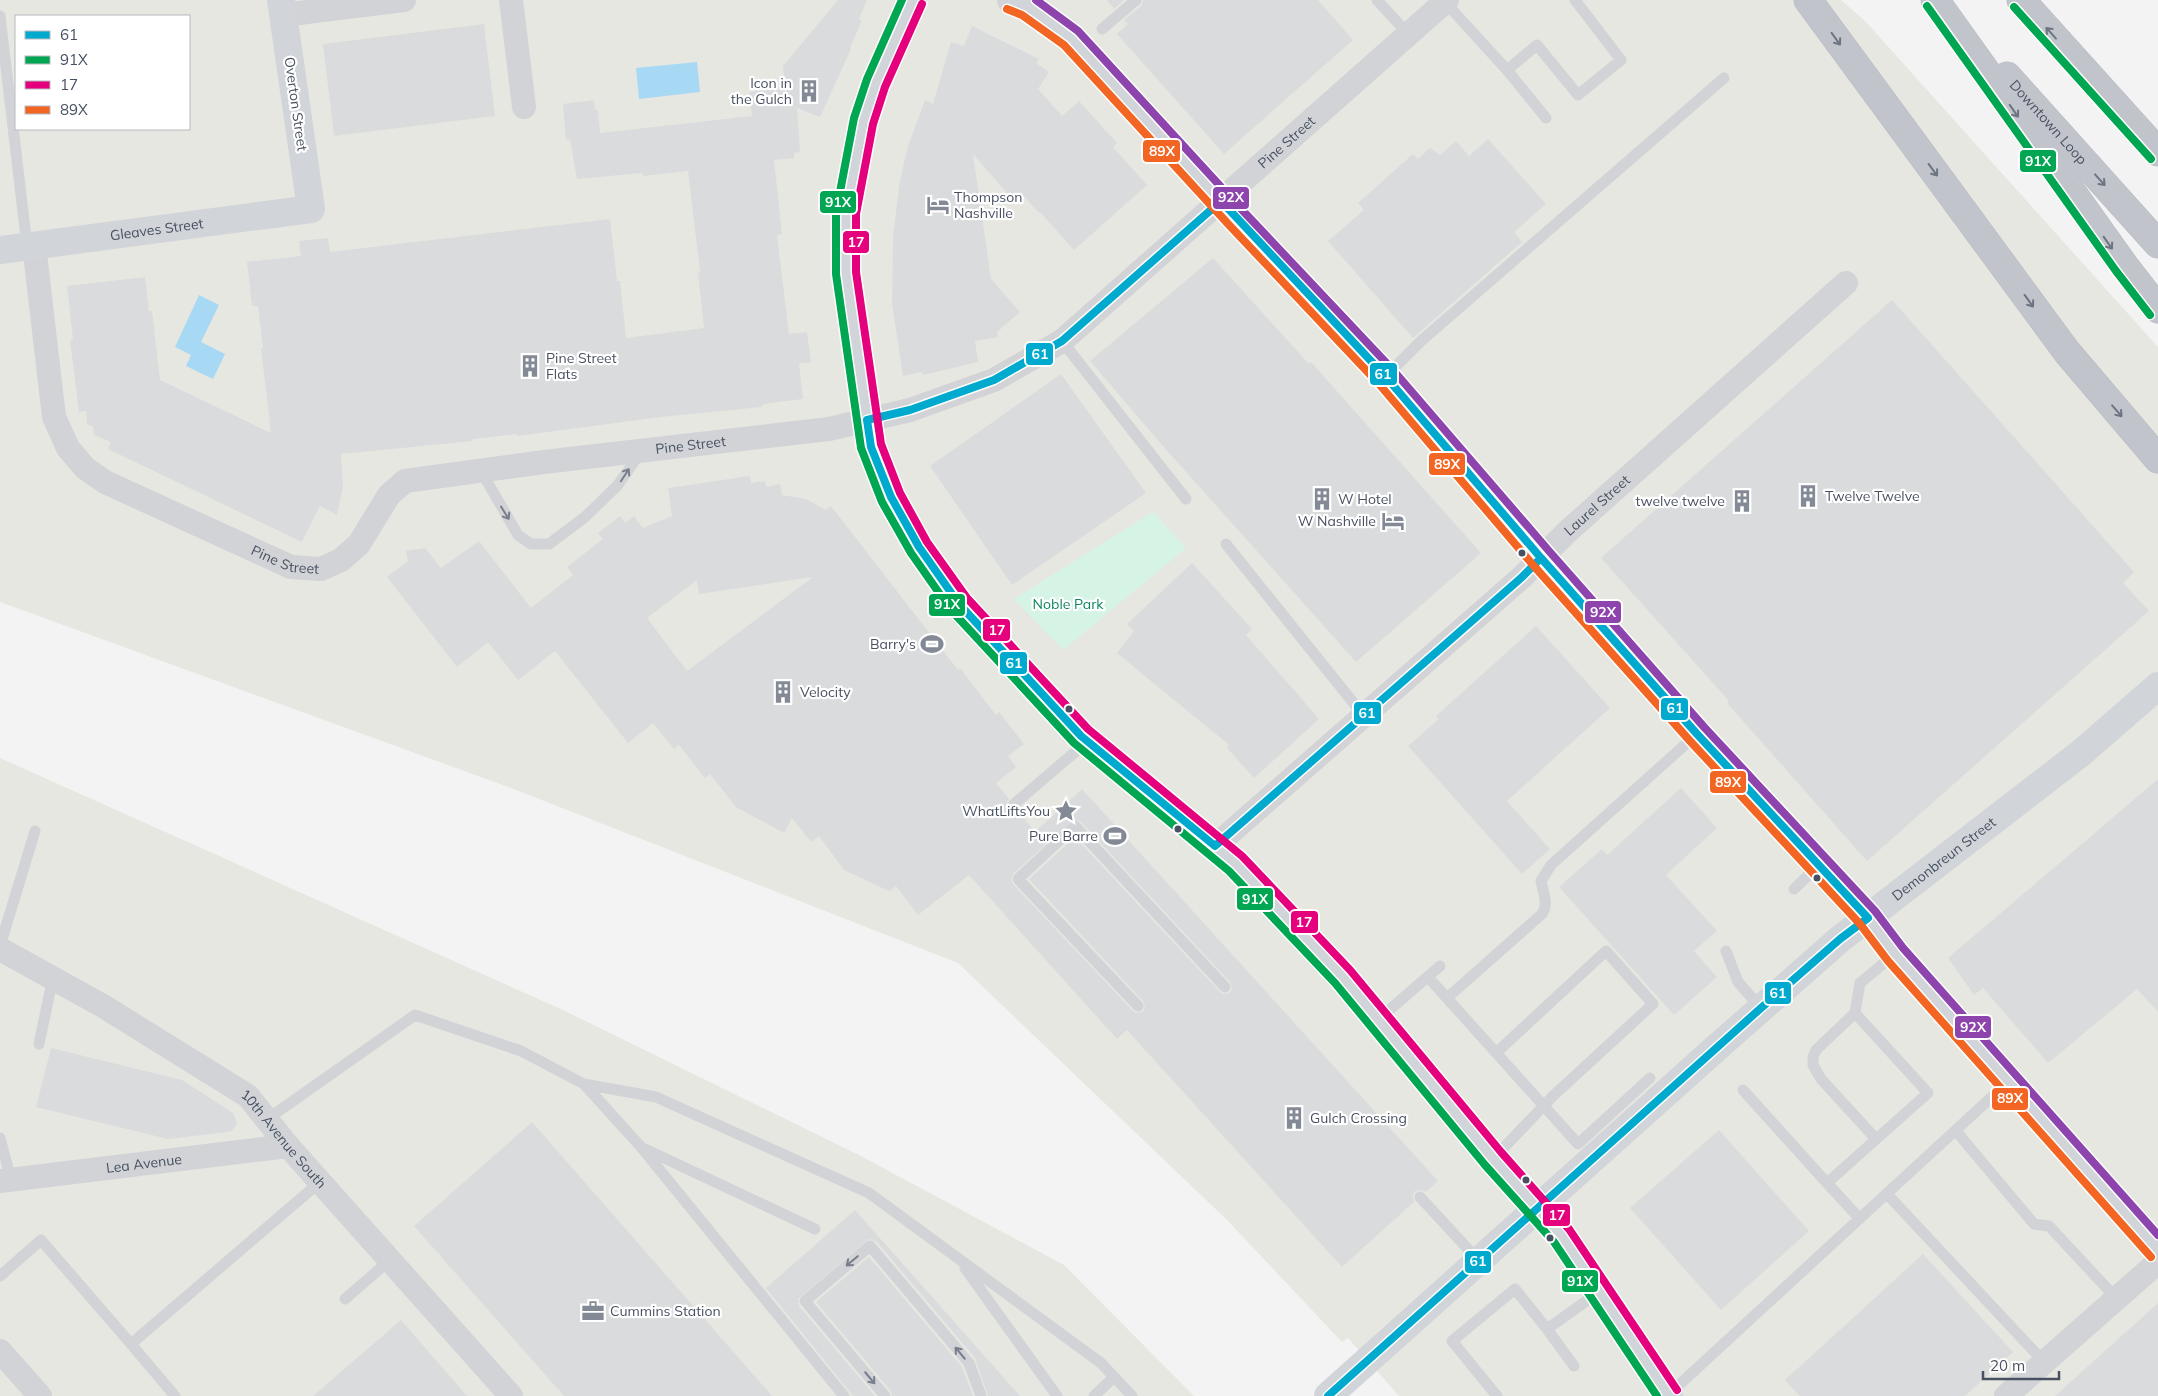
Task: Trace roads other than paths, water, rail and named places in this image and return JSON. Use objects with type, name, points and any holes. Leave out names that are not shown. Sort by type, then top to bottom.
[{"type":"highway","points":[[1808,0],[2067,352],[2158,459]]},
{"type":"highway","points":[[1935,0],[2124,266],[2158,309]]},
{"type":"highway","name":"Downtown Loop","points":[[1939,0],[2158,244]]},
{"type":"highway","points":[[2022,0],[2158,152]]},
{"type":"highway","points":[[2081,66],[2158,140]]},
{"type":"main road","points":[[912,0],[876,83],[863,122],[846,213],[846,273],[871,447],[892,497],[919,547],[959,604],[1088,741],[1236,864],[1379,1019],[1493,1159],[1562,1236],[1668,1395]]},
{"type":"main road","points":[[1011,0],[1027,6],[1071,38],[1221,202],[1386,377],[1541,558],[1697,734],[1868,918],[1895,954],[2158,1250]]},
{"type":"main road","name":"Overton Street","points":[[282,8],[311,209]]},
{"type":"main road","name":"Gleaves Street","points":[[0,250],[311,209]]},
{"type":"main road","name":"Demonbreun Street","points":[[1328,1396],[1840,938],[2073,758],[2158,686]]},
{"type":"street","points":[[282,8],[404,0]]},
{"type":"street","points":[[511,0],[524,107]]},
{"type":"street","name":"Pine Street","points":[[30,246],[54,417],[68,448],[85,468],[105,482],[291,567],[321,570],[341,560],[359,544],[389,495],[405,481],[828,429],[910,410],[994,380],[1062,341],[1221,202],[1289,138],[1446,1]]},
{"type":"street","name":"Laurel Street","points":[[1215,846],[1364,716],[1846,283]]},
{"type":"street","name":"10th Avenue South","points":[[0,947],[53,977],[248,1096],[288,1146],[510,1396]]},
{"type":"street","name":"Lea Avenue","points":[[6,1180],[288,1146]]},
{"type":"street","points":[[2006,1396],[2158,1262]]},
{"type":"street","points":[[0,1351],[40,1396]]},
{"type":"lane","points":[[1102,29],[1136,0]]},
{"type":"lane","points":[[1377,0],[1408,35]]},
{"type":"lane","points":[[1507,70],[1537,46],[1578,95],[1621,60],[1575,0]]},
{"type":"lane","points":[[1446,1],[1507,70],[1546,118]]},
{"type":"lane","points":[[0,16],[30,246]]},
{"type":"lane","points":[[1386,377],[1421,341],[1724,78]]},
{"type":"lane","points":[[1062,341],[1186,499]]},
{"type":"lane","points":[[481,471],[518,534],[531,544],[550,544],[585,518],[618,485],[640,451]]},
{"type":"lane","points":[[1226,544],[1364,716]]},
{"type":"lane","points":[[1447,998],[1542,914],[1545,909],[1546,900],[1541,881],[1551,865],[1697,734]]},
{"type":"lane","points":[[1013,805],[1088,741]]},
{"type":"lane","points":[[1138,1006],[1018,879],[1075,826],[1225,987]]},
{"type":"lane","points":[[0,947],[34,831]]},
{"type":"lane","points":[[1794,888],[1819,865]]},
{"type":"lane","points":[[1726,951],[1738,982],[1761,1008]]},
{"type":"lane","points":[[1493,1159],[1544,1105],[1653,1004],[1606,952],[1497,1052]]},
{"type":"lane","points":[[1876,1139],[1821,1079],[1813,1065],[1813,1057],[1816,1050],[1855,1013],[1860,983],[1895,954]]},
{"type":"lane","points":[[1379,1019],[1440,966]]},
{"type":"lane","points":[[39,1044],[53,977]]},
{"type":"lane","points":[[1428,977],[1578,1144],[1650,1078]]},
{"type":"lane","points":[[1827,1183],[1928,1093],[1855,1013]]},
{"type":"lane","points":[[266,1120],[415,1015],[520,1051],[584,1084],[656,1097],[869,1193],[1101,1363],[1132,1396]]},
{"type":"lane","points":[[1668,1395],[2008,1082]]},
{"type":"lane","points":[[584,1084],[641,1147],[844,1396]]},
{"type":"lane","points":[[1743,1090],[1860,1219]]},
{"type":"lane","points":[[1956,1131],[2034,1224],[2050,1226],[2116,1298]]},
{"type":"lane","points":[[0,1138],[6,1180]]},
{"type":"lane","points":[[641,1147],[815,1229]]},
{"type":"lane","points":[[131,1344],[320,1182]]},
{"type":"lane","points":[[1887,1194],[2044,1362]]},
{"type":"lane","points":[[1420,1197],[1480,1261]]},
{"type":"lane","points":[[0,1276],[41,1240],[175,1396]]},
{"type":"lane","points":[[885,1396],[805,1301],[870,1246],[968,1362],[981,1396]]},
{"type":"lane","points":[[345,1300],[390,1260]]},
{"type":"lane","points":[[960,1260],[1057,1396]]},
{"type":"lane","points":[[1497,1396],[1452,1341],[1515,1289],[1574,1366]]},
{"type":"lane","points":[[1546,1329],[1599,1292]]},
{"type":"lane","points":[[1094,1396],[1114,1377]]},
{"type":"water","points":[[697,62],[700,92],[639,99],[636,68]]},
{"type":"water","points":[[199,295],[219,305],[201,342],[225,354],[213,379],[186,366],[191,355],[175,347]]},
{"type":"place","name":"Icon in the Gulch","points":[[809,91]]},
{"type":"place","name":"Thompson Nashville","points":[[938,205]]},
{"type":"place","name":"Pine Street Flats","points":[[530,366]]},
{"type":"place","name":"Twelve Twelve","points":[[1808,496]]},
{"type":"place","name":"W Hotel","points":[[1322,499]]},
{"type":"place","name":"twelve twelve","points":[[1742,501]]},
{"type":"place","name":"W Nashville","points":[[1393,521]]},
{"type":"place","name":"Barry's","points":[[932,644]]},
{"type":"place","name":"Velocity","points":[[783,692]]},
{"type":"place","name":"WhatLiftsYou","points":[[1066,811]]},
{"type":"place","name":"Pure Barre","points":[[1115,836]]},
{"type":"place","name":"Gulch Crossing","points":[[1294,1118]]},
{"type":"place","name":"Cummins Station","points":[[593,1311]]},
{"type":"park label","name":"Noble Park","points":[[1068,604]]}]
